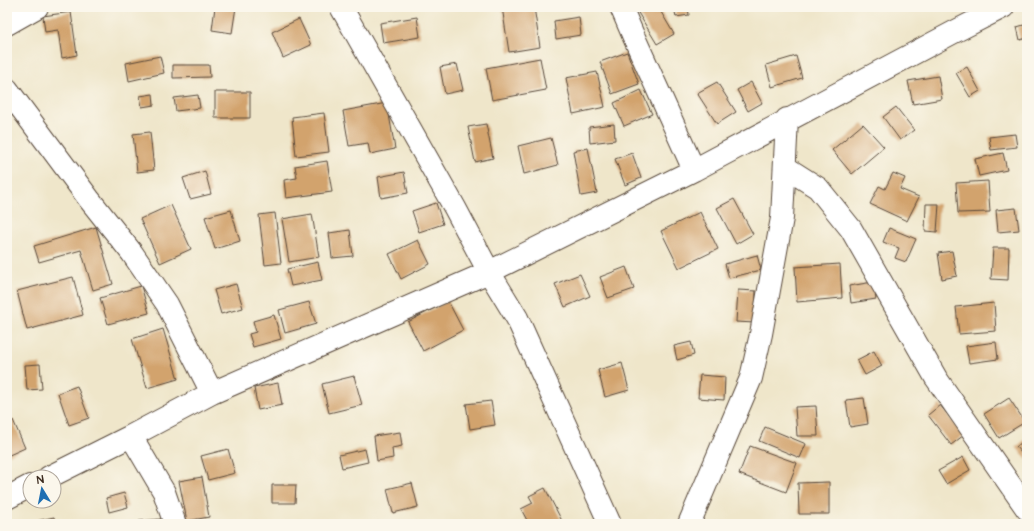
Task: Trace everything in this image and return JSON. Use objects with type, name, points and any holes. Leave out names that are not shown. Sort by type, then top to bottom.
[{"type":"street","points":[[7,24],[37,7]]},
{"type":"street","points":[[341,7],[455,208],[489,272],[517,318],[610,524]]},
{"type":"street","points":[[621,7],[694,170]]},
{"type":"street","points":[[62,470],[212,393],[489,272],[694,170],[787,119],[1003,7]]},
{"type":"street","points":[[7,89],[89,199],[132,253],[167,304],[212,393]]},
{"type":"street","points":[[689,524],[751,378],[761,334],[781,224],[787,119]]},
{"type":"street","points":[[785,166],[818,188],[851,229],[936,378],[1027,508]]},
{"type":"street","points":[[131,436],[164,492],[175,524]]},
{"type":"street","points":[[7,498],[22,490]]},
{"type":"building","points":[[215,7],[236,7],[232,33],[212,30]]},
{"type":"building","points":[[502,7],[534,7],[540,47],[509,52]]},
{"type":"building","points":[[644,7],[658,7],[674,34],[657,44],[637,11]]},
{"type":"building","points":[[674,7],[688,7],[689,15],[676,17]]},
{"type":"building","points":[[71,12],[77,55],[62,58],[58,30],[45,32],[43,16]]},
{"type":"building","points":[[417,17],[420,37],[383,43],[380,23]]},
{"type":"building","points":[[579,17],[581,35],[556,39],[554,21]]},
{"type":"building","points":[[299,19],[311,45],[283,58],[272,32]]},
{"type":"building","points":[[1027,24],[1027,38],[1020,40],[1017,27]]},
{"type":"building","points":[[627,52],[639,84],[612,94],[600,62]]},
{"type":"building","points":[[160,56],[164,73],[129,81],[126,63]]},
{"type":"building","points":[[796,56],[802,78],[772,87],[766,65]]},
{"type":"building","points":[[540,58],[546,90],[492,100],[486,68]]},
{"type":"building","points":[[457,64],[463,90],[445,94],[440,67]]},
{"type":"building","points":[[173,65],[209,65],[210,77],[173,78]]},
{"type":"building","points":[[967,67],[980,91],[970,97],[956,73]]},
{"type":"building","points":[[597,72],[605,107],[573,114],[566,78]]},
{"type":"building","points":[[938,76],[942,99],[913,104],[908,81]]},
{"type":"building","points":[[717,82],[736,112],[717,124],[697,93]]},
{"type":"building","points":[[751,82],[762,103],[748,111],[737,90]]},
{"type":"building","points":[[641,90],[652,114],[624,126],[614,103]]},
{"type":"building","points":[[215,92],[250,92],[250,118],[215,118]]},
{"type":"building","points":[[153,94],[154,105],[142,107],[140,96]]},
{"type":"building","points":[[198,95],[200,108],[176,111],[174,98]]},
{"type":"building","points":[[387,103],[395,149],[370,154],[368,143],[349,146],[343,111]]},
{"type":"building","points":[[896,107],[914,130],[900,140],[883,117]]},
{"type":"building","points":[[324,113],[329,152],[296,156],[292,117]]},
{"type":"building","points":[[486,124],[493,158],[475,162],[468,127]]},
{"type":"building","points":[[614,124],[615,140],[590,143],[589,127]]},
{"type":"building","points":[[863,124],[884,147],[852,174],[832,150]]},
{"type":"building","points":[[150,132],[154,170],[137,172],[133,134]]},
{"type":"building","points":[[1015,134],[1017,147],[991,150],[989,137]]},
{"type":"building","points":[[551,138],[558,165],[524,174],[518,146]]},
{"type":"building","points":[[588,148],[597,193],[581,196],[573,151]]},
{"type":"building","points":[[632,153],[641,178],[625,185],[615,159]]},
{"type":"building","points":[[1003,153],[1007,170],[979,176],[975,159]]},
{"type":"building","points":[[327,161],[332,192],[286,198],[284,180],[297,178],[295,166]]},
{"type":"building","points":[[205,171],[211,194],[190,199],[183,178]]},
{"type":"building","points":[[404,172],[408,193],[381,198],[378,177]]},
{"type":"building","points":[[893,173],[905,178],[900,189],[919,197],[907,221],[870,204],[879,186],[885,189]]},
{"type":"building","points":[[988,181],[990,212],[958,213],[956,183]]},
{"type":"building","points":[[734,199],[753,234],[736,244],[717,208]]},
{"type":"building","points":[[436,203],[443,224],[419,232],[412,211]]},
{"type":"building","points":[[926,204],[939,204],[937,232],[925,231]]},
{"type":"building","points":[[171,205],[191,249],[160,263],[140,219]]},
{"type":"building","points":[[1016,208],[1019,230],[998,232],[996,210]]},
{"type":"building","points":[[231,210],[240,241],[215,249],[205,217]]},
{"type":"building","points":[[700,212],[718,249],[679,268],[661,231]]},
{"type":"building","points":[[275,213],[281,263],[265,265],[259,215]]},
{"type":"building","points":[[312,214],[319,257],[289,262],[282,219]]},
{"type":"building","points":[[96,227],[113,284],[93,290],[81,250],[39,262],[34,246]]},
{"type":"building","points":[[889,228],[916,239],[906,262],[895,258],[899,248],[883,242]]},
{"type":"building","points":[[350,230],[353,256],[332,258],[329,233]]},
{"type":"building","points":[[418,240],[430,264],[401,279],[389,254]]},
{"type":"building","points":[[993,248],[1009,248],[1008,280],[991,279]]},
{"type":"building","points":[[952,251],[957,276],[942,279],[938,253]]},
{"type":"building","points":[[757,255],[761,270],[729,278],[725,264]]},
{"type":"building","points":[[318,262],[322,280],[291,286],[287,269]]},
{"type":"building","points":[[840,264],[842,298],[797,302],[795,267]]},
{"type":"building","points":[[626,267],[634,289],[608,298],[600,277]]},
{"type":"building","points":[[580,274],[590,296],[565,307],[555,284]]},
{"type":"building","points":[[73,277],[83,315],[27,330],[17,291]]},
{"type":"building","points":[[873,282],[876,299],[851,303],[849,286]]},
{"type":"building","points":[[236,284],[243,308],[221,314],[214,290]]},
{"type":"building","points":[[141,286],[149,313],[108,324],[100,298]]},
{"type":"building","points":[[738,290],[756,291],[755,323],[736,322]]},
{"type":"building","points":[[448,301],[463,330],[423,351],[408,322]]},
{"type":"building","points":[[309,302],[316,324],[285,333],[279,310]]},
{"type":"building","points":[[994,303],[996,331],[959,334],[956,307]]},
{"type":"building","points":[[274,315],[281,339],[253,347],[249,334],[256,332],[253,321]]},
{"type":"building","points":[[163,329],[178,379],[147,388],[132,339]]},
{"type":"building","points":[[691,342],[694,355],[677,360],[674,346]]},
{"type":"building","points":[[996,342],[998,359],[969,363],[966,346]]},
{"type":"building","points":[[874,351],[882,366],[865,375],[857,360]]},
{"type":"building","points":[[622,363],[629,390],[605,397],[598,370]]},
{"type":"building","points":[[40,364],[42,389],[27,390],[25,365]]},
{"type":"building","points":[[700,375],[725,377],[724,400],[698,398]]},
{"type":"building","points":[[354,376],[362,405],[329,413],[322,384]]},
{"type":"building","points":[[278,383],[282,405],[258,410],[254,388]]},
{"type":"building","points":[[77,386],[89,418],[69,425],[58,393]]},
{"type":"building","points":[[864,398],[868,424],[850,427],[846,400]]},
{"type":"building","points":[[1009,398],[1025,422],[999,438],[984,414]]},
{"type":"building","points":[[491,401],[495,425],[470,429],[466,404]]},
{"type":"building","points":[[940,405],[964,435],[951,445],[928,415]]},
{"type":"building","points":[[816,406],[818,436],[797,436],[795,407]]},
{"type":"building","points":[[13,420],[25,448],[7,456],[7,423]]},
{"type":"building","points":[[765,427],[806,444],[800,458],[759,441]]},
{"type":"building","points":[[400,432],[402,446],[392,448],[393,458],[377,461],[374,436]]},
{"type":"building","points":[[1027,438],[1027,460],[1016,447]]},
{"type":"building","points":[[750,446],[797,463],[786,492],[739,474]]},
{"type":"building","points":[[228,449],[235,473],[208,480],[201,456]]},
{"type":"building","points":[[365,449],[368,462],[342,468],[339,455]]},
{"type":"building","points":[[963,457],[970,470],[946,484],[938,471]]},
{"type":"building","points":[[202,477],[209,517],[187,521],[179,481]]},
{"type":"building","points":[[829,482],[829,514],[799,514],[798,483]]},
{"type":"building","points":[[412,483],[418,507],[393,513],[387,489]]},
{"type":"building","points":[[272,485],[296,485],[295,503],[272,503]]},
{"type":"building","points":[[545,488],[562,521],[557,524],[529,524],[521,509],[533,503],[529,496]]},
{"type":"building","points":[[124,493],[128,507],[109,512],[106,498]]},
{"type":"building","points":[[54,517],[55,524],[27,524],[27,523]]},
{"type":"building","points":[[161,519],[162,524],[139,524],[139,521]]}]
